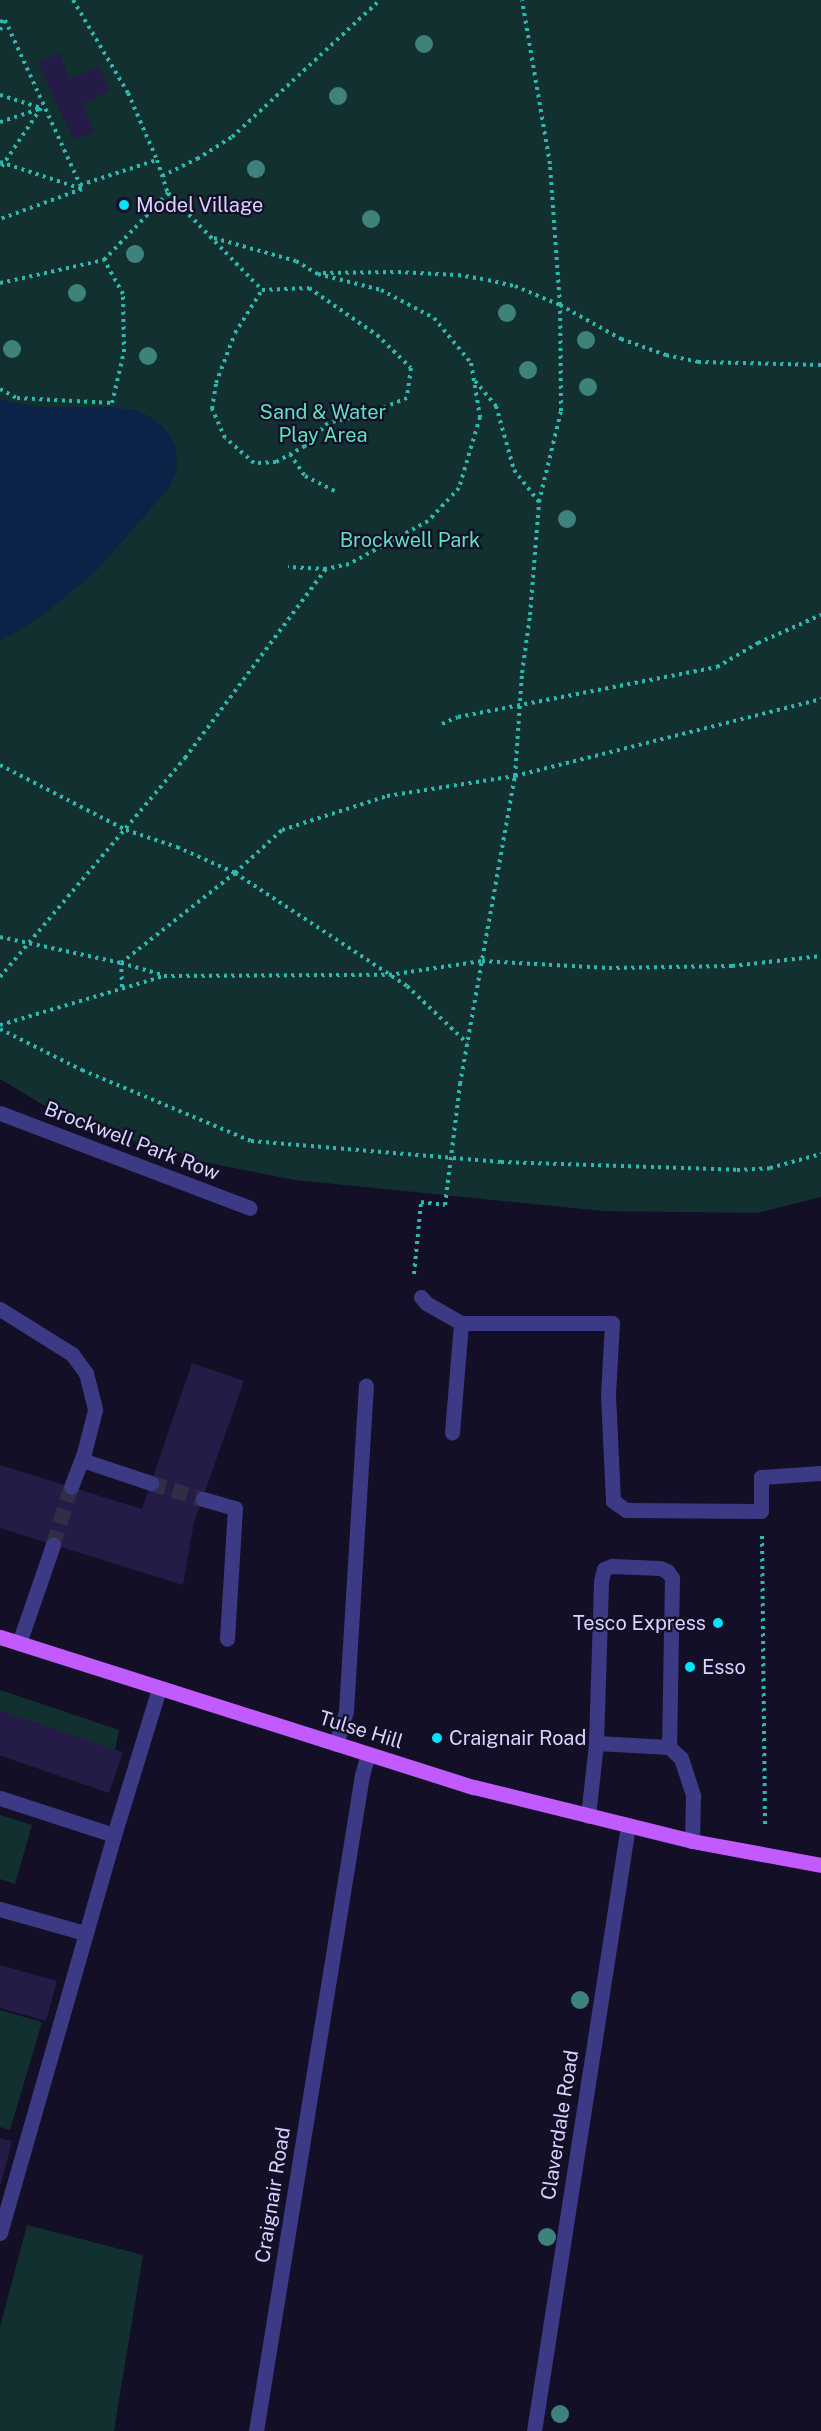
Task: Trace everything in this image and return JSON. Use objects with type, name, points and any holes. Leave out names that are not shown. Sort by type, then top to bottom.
[{"type":"main road","name":"Tulse Hill","points":[[0,1637],[159,1689],[474,1786],[692,1841],[821,1865]]},
{"type":"street","name":"Brockwell Park Row","points":[[0,1113],[250,1208]]},
{"type":"street","points":[[421,1297],[426,1303],[461,1323],[612,1323],[608,1395],[614,1501],[626,1510],[761,1511],[761,1477],[821,1473]]},
{"type":"street","points":[[0,1309],[72,1354],[86,1374],[94,1410],[82,1460],[71,1487]]},
{"type":"street","points":[[452,1433],[461,1323]]},
{"type":"street","points":[[336,1744],[346,1711],[366,1386]]},
{"type":"street","points":[[82,1460],[151,1482]]},
{"type":"street","points":[[203,1499],[235,1508],[227,1639]]},
{"type":"street","points":[[19,1643],[53,1545]]},
{"type":"street","points":[[588,1816],[596,1743],[601,1581],[604,1569],[612,1566],[651,1566],[667,1571],[672,1578],[674,1588],[669,1748]]},
{"type":"street","points":[[0,2229],[85,1932],[159,1689]]},
{"type":"street","points":[[596,1743],[669,1748],[681,1758],[693,1796],[692,1841]]},
{"type":"street","name":"Craignair Road","points":[[256,2431],[362,1774],[368,1754]]},
{"type":"street","points":[[0,1798],[114,1835]]},
{"type":"street","name":"Claverdale Road","points":[[534,2431],[628,1826]]},
{"type":"street","points":[[0,1909],[85,1932]]},
{"type":"path","points":[[73,0],[128,93],[157,160],[168,193],[262,290],[309,288],[377,335],[411,368],[407,398],[365,415],[328,423],[305,446],[276,462],[254,463],[225,438],[212,409],[216,383],[235,333],[262,290]]},
{"type":"path","points":[[162,176],[197,159],[232,137],[380,0]]},
{"type":"path","points":[[421,1297],[413,1283],[421,1202],[445,1205],[467,1043],[515,776],[519,706],[531,615],[539,502],[561,411],[560,305],[550,164],[522,0]]},
{"type":"path","points":[[5,20],[81,187]]},
{"type":"path","points":[[0,22],[5,20]]},
{"type":"path","points":[[0,30],[5,20]]},
{"type":"path","points":[[0,95],[43,107]]},
{"type":"path","points":[[0,122],[43,107]]},
{"type":"path","points":[[0,169],[43,107]]},
{"type":"path","points":[[0,219],[157,160]]},
{"type":"path","points":[[2,163],[81,187]]},
{"type":"path","points":[[0,283],[104,260],[168,193]]},
{"type":"path","points":[[214,238],[296,261],[318,273],[381,290],[434,318],[471,363],[480,417],[459,488],[428,521],[349,564],[326,569],[288,567]]},
{"type":"path","points":[[0,389],[17,398],[112,403],[124,352],[123,294],[104,260]]},
{"type":"path","points":[[318,273],[398,272],[458,275],[515,286],[560,305],[621,339],[666,355],[698,362],[821,365]]},
{"type":"path","points":[[474,380],[496,406],[514,471],[539,502]]},
{"type":"path","points":[[290,454],[305,476],[338,493]]},
{"type":"path","points":[[0,977],[185,758],[326,569]]},
{"type":"path","points":[[442,724],[458,717],[717,667],[758,643],[821,615]]},
{"type":"path","points":[[121,963],[235,873],[282,830],[387,796],[515,776],[821,699]]},
{"type":"path","points":[[0,765],[126,830],[177,847],[235,873],[406,986],[467,1043]]},
{"type":"path","points":[[0,937],[121,963],[164,976]]},
{"type":"path","points":[[0,1027],[122,987],[164,976],[389,975],[482,961],[609,968],[732,966],[821,956]]},
{"type":"path","points":[[121,963],[122,987]]},
{"type":"path","points":[[0,1027],[82,1070],[251,1141],[501,1162],[737,1170],[770,1168],[821,1154]]},
{"type":"path","points":[[761,1511],[766,1826],[762,1854]]},
{"type":"green space","name":"Brockwell Park","points":[[0,0],[821,0],[821,1197],[757,1213],[603,1211],[295,1180],[188,1159],[65,1118],[0,1079]]},
{"type":"green space","points":[[0,1690],[119,1730],[114,1755],[0,1715]]},
{"type":"green space","points":[[0,1815],[32,1825],[15,1884],[0,1879]]},
{"type":"green space","points":[[0,2010],[42,2022],[10,2130],[0,2127]]},
{"type":"green space","points":[[27,2225],[143,2255],[114,2431],[0,2431],[0,2327]]},
{"type":"water","points":[[0,400],[37,407],[111,407],[139,411],[155,420],[170,435],[176,449],[177,469],[169,488],[97,570],[46,613],[0,642]]},
{"type":"building","points":[[59,53],[70,79],[98,66],[110,91],[83,104],[94,132],[74,141],[38,63]]},
{"type":"building","points":[[192,1363],[244,1381],[194,1522],[183,1585],[0,1528],[0,1465],[142,1509]]},
{"type":"building","points":[[0,1710],[123,1752],[109,1793],[0,1755]]},
{"type":"building","points":[[0,1965],[57,1981],[46,2021],[0,2008]]},
{"type":"building","points":[[0,2138],[12,2141],[1,2184],[0,2184]]},
{"type":"tunnel","points":[[151,1483],[203,1499]]},
{"type":"tunnel","points":[[53,1545],[71,1487]]},
{"type":"place","name":"Model Village","points":[[124,205]]},
{"type":"place","name":"Tesco Express","points":[[718,1623]]},
{"type":"place","name":"Esso","points":[[690,1667]]},
{"type":"place","name":"Craignair Road","points":[[437,1738]]},
{"type":"park label","name":"Sand & Water Play Area","points":[[323,424]]}]
